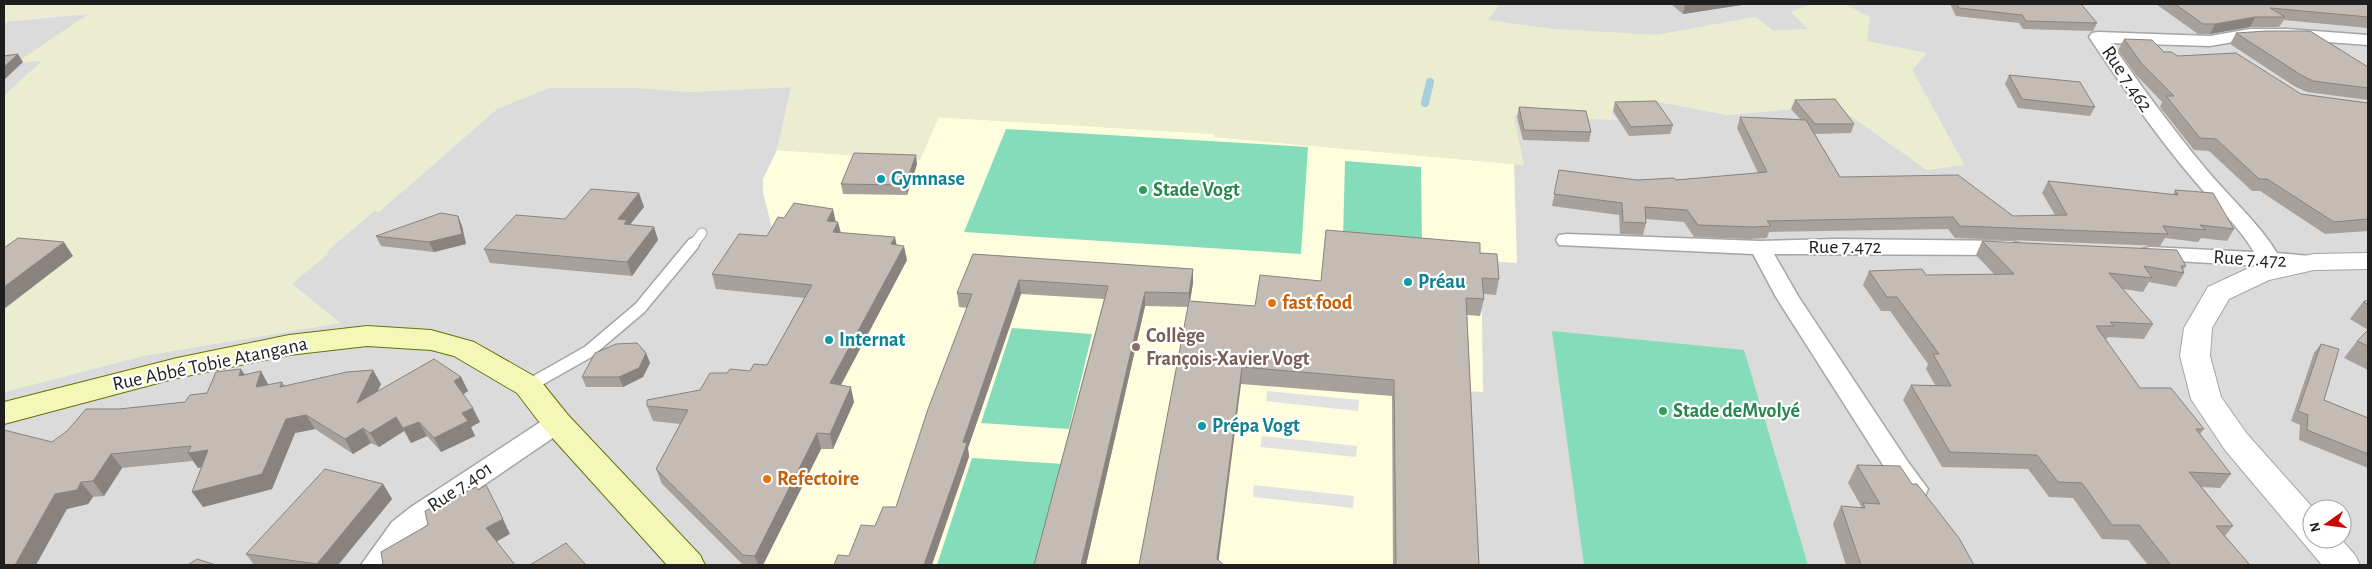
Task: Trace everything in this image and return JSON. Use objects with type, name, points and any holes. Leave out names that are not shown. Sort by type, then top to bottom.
[{"type":"main road","name":"Rue Abbé Tobie Atangana","points":[[4,413],[245,352],[299,343],[368,336],[431,340],[464,349],[528,386],[557,423],[688,565]]},
{"type":"street","name":"Rue 7.462","points":[[2270,260],[2254,234],[2200,176],[2154,118],[2098,37],[2210,42],[2250,34],[2287,34],[2368,40]]},
{"type":"street","points":[[2210,42],[2233,57]]},
{"type":"street","name":"Rue 7.472","points":[[1567,240],[1760,248],[1838,246],[2035,248]]},
{"type":"street","points":[[1760,248],[1787,297],[1899,469],[1928,506]]},
{"type":"street","name":"Rue 7.472","points":[[2133,253],[2314,262]]},
{"type":"street","points":[[2302,518],[2236,442],[2206,399],[2195,356],[2198,328],[2218,294],[2261,274],[2314,262],[2368,261]]},
{"type":"street","name":"Rue 7.401","points":[[375,565],[402,530],[421,514],[557,423]]},
{"type":"street","points":[[2329,549],[2343,565]]},
{"type":"lane","points":[[528,386],[588,352],[640,308],[702,233]]},
{"type":"shaded area","points":[[4,4],[1500,4],[1488,20],[1552,29],[1657,35],[1756,17],[1773,31],[1808,29],[1791,12],[1812,4],[1844,4],[1870,17],[1867,41],[1927,53],[1912,70],[1964,164],[1927,170],[1835,105],[1728,115],[1659,102],[1636,104],[1640,110],[1610,112],[1618,120],[1580,119],[1557,115],[1514,115],[1524,165],[1214,137],[1213,134],[939,117],[920,160],[777,150],[791,87],[691,92],[639,88],[548,88],[497,109],[379,212],[374,211],[326,251],[329,253],[292,284],[340,323],[143,356],[4,392],[4,96],[42,61],[16,63],[88,14],[23,18],[4,22]]},
{"type":"shaded area","points":[[1500,4],[1812,4],[1791,12],[1809,29],[1773,31],[1755,17],[1657,35],[1552,29],[1487,20]]},
{"type":"shaded area","points":[[1844,4],[2368,4],[2368,565],[4,565],[4,392],[143,356],[340,323],[292,284],[374,211],[379,212],[497,109],[548,88],[639,88],[691,92],[791,87],[777,150],[919,160],[938,117],[1213,134],[1215,137],[1523,165],[1513,115],[1557,115],[1617,119],[1610,112],[1640,111],[1636,104],[1659,102],[1728,115],[1836,105],[1927,170],[1964,165],[1912,70],[1867,41],[1869,17]]},
{"type":"shaded area","points":[[89,14],[18,62],[43,60],[4,96],[4,22]]},
{"type":"shaded area","name":"Collège François-Xavier Vogt","points":[[938,117],[1213,134],[1215,137],[1514,164],[1517,263],[1477,260],[1496,295],[1479,294],[1482,316],[1483,392],[1467,391],[1475,565],[743,565],[662,484],[693,426],[754,387],[815,299],[716,289],[743,249],[773,245],[773,232],[763,193],[763,179],[777,150],[919,160]]},
{"type":"shaded area","points":[[1267,391],[1359,400],[1358,411],[1266,401]]},
{"type":"shaded area","points":[[1262,436],[1357,446],[1356,457],[1260,447]]},
{"type":"shaded area","points":[[1254,485],[1354,496],[1353,508],[1253,497]]},
{"type":"green space","name":"Stade Vogt","points":[[1006,129],[1308,147],[1301,254],[964,232]]},
{"type":"green space","points":[[1345,161],[1421,167],[1422,244],[1343,238]]},
{"type":"green space","points":[[1012,328],[1092,334],[1069,429],[981,423]]},
{"type":"green space","name":"Stade deMvolyé","points":[[1552,331],[1744,350],[1808,565],[1584,565]]},
{"type":"green space","points":[[972,458],[1063,464],[1037,565],[937,565]]},
{"type":"building","points":[[1957,4],[2081,4],[2097,23],[2026,21],[2022,15],[1959,8]]},
{"type":"building","points":[[2175,4],[2368,4],[2368,17],[2270,8],[2285,17],[2255,17],[2215,24],[2203,24]]},
{"type":"building","points":[[2310,31],[2368,67],[2368,88],[2313,81],[2236,33]]},
{"type":"building","points":[[2124,39],[2152,40],[2164,52],[2172,52],[2177,56],[2236,53],[2301,94],[2368,103],[2368,219],[2334,222],[2267,179],[2259,179],[2216,139],[2200,138],[2166,96],[2174,96],[2142,64]]},
{"type":"building","points":[[18,54],[4,67],[4,56]]},
{"type":"building","points":[[2009,75],[2080,82],[2095,107],[2022,99]]},
{"type":"building","points":[[1835,99],[1854,124],[1815,124],[1795,100]]},
{"type":"building","points":[[1656,101],[1673,125],[1631,127],[1615,102]]},
{"type":"building","points":[[1519,107],[1586,111],[1591,132],[1524,130]]},
{"type":"building","points":[[1740,117],[1806,120],[1840,177],[1958,175],[2013,216],[2067,215],[2048,181],[2178,195],[2175,190],[2213,193],[2234,229],[2200,225],[2206,230],[2163,226],[2168,234],[1960,226],[1953,217],[1767,221],[1771,226],[1753,227],[1698,225],[1687,210],[1645,207],[1646,223],[1623,222],[1622,203],[1554,194],[1559,170],[1637,180],[1674,178],[1676,180],[1767,172]]},
{"type":"building","name":"Gymnase","points":[[854,153],[916,155],[905,185],[841,184]]},
{"type":"building","points":[[591,189],[639,193],[618,219],[627,220],[624,224],[654,227],[627,262],[484,249],[516,215],[565,219]]},
{"type":"building","points":[[794,203],[833,209],[827,221],[838,222],[833,232],[895,237],[891,244],[904,246],[830,383],[851,387],[830,434],[817,433],[755,556],[743,555],[656,469],[688,410],[647,406],[647,400],[700,390],[710,373],[727,373],[730,369],[750,371],[754,364],[767,365],[812,285],[712,274],[739,234],[767,236],[778,217],[784,218]]},
{"type":"building","points":[[441,213],[458,216],[462,234],[429,242],[376,236]]},
{"type":"building","points":[[1326,230],[1480,243],[1480,253],[1497,254],[1499,279],[1482,278],[1484,299],[1466,298],[1479,565],[1396,565],[1394,380],[1242,367],[1217,559],[1224,565],[1139,565],[1189,301],[1255,306],[1260,275],[1321,281]]},
{"type":"building","points":[[18,238],[64,242],[4,287],[4,248]]},
{"type":"building","points":[[1982,241],[2177,250],[2186,266],[2181,266],[2184,273],[2144,266],[2152,278],[2109,273],[2153,324],[2110,322],[2114,326],[2096,326],[2140,388],[2171,388],[2204,429],[2196,429],[2231,474],[2189,472],[2233,526],[2216,526],[2250,565],[2171,565],[2139,525],[2112,525],[2082,483],[2058,482],[2037,455],[1950,452],[1911,385],[1951,386],[1933,354],[1939,354],[1897,297],[1887,297],[1869,271],[1922,269],[1926,275],[2014,274]]},
{"type":"building","points":[[973,254],[1193,269],[1189,293],[1145,292],[1081,565],[1034,565],[1108,286],[1019,280],[963,442],[967,443],[924,565],[834,565],[838,555],[849,556],[861,525],[875,526],[883,507],[896,507],[928,409],[972,294],[957,293]]},
{"type":"building","points":[[2368,330],[2368,346],[2357,341]]},
{"type":"building","points":[[637,343],[646,353],[639,368],[619,377],[582,377],[595,353],[616,344]]},
{"type":"building","points":[[2321,344],[2339,349],[2324,400],[2368,418],[2368,454],[2307,430],[2308,415],[2298,411]]},
{"type":"building","points":[[434,359],[461,377],[454,381],[473,408],[462,413],[468,421],[434,438],[419,422],[403,428],[396,417],[370,433],[363,428],[345,439],[306,415],[286,419],[262,474],[192,492],[208,450],[188,453],[191,446],[111,454],[93,481],[81,482],[77,490],[55,494],[15,565],[4,565],[4,430],[52,442],[67,431],[86,409],[119,409],[185,402],[190,395],[207,393],[216,372],[241,369],[239,376],[261,371],[256,387],[282,382],[280,387],[347,372],[373,370],[357,403]]},
{"type":"building","points":[[1857,465],[1900,466],[1912,484],[1917,484],[1959,538],[1974,565],[1861,565],[1841,506],[1865,508],[1863,503],[1880,504]]},
{"type":"building","points":[[325,469],[383,484],[317,564],[246,554]]},
{"type":"building","points":[[486,485],[503,519],[486,528],[515,565],[380,565],[383,564],[381,552],[428,525],[425,511],[476,487],[478,490]]},
{"type":"building","points":[[566,543],[586,565],[530,565]]},
{"type":"building","points":[[197,559],[216,565],[188,565]]},
{"type":"waterway","points":[[1425,103],[1430,82]]},
{"type":"place","name":"Gymnase","points":[[881,179]]},
{"type":"place","name":"Stade Vogt","points":[[1143,190]]},
{"type":"place","name":"Préau","points":[[1408,282]]},
{"type":"place","name":"fast food","points":[[1272,303]]},
{"type":"place","name":"Internat","points":[[829,340]]},
{"type":"place","name":"Collège François-Xavier Vogt","points":[[1136,347]]},
{"type":"place","name":"Stade deMvolyé","points":[[1663,411]]},
{"type":"place","name":"Prépa Vogt","points":[[1202,426]]},
{"type":"place","name":"Refectoire","points":[[767,479]]}]
